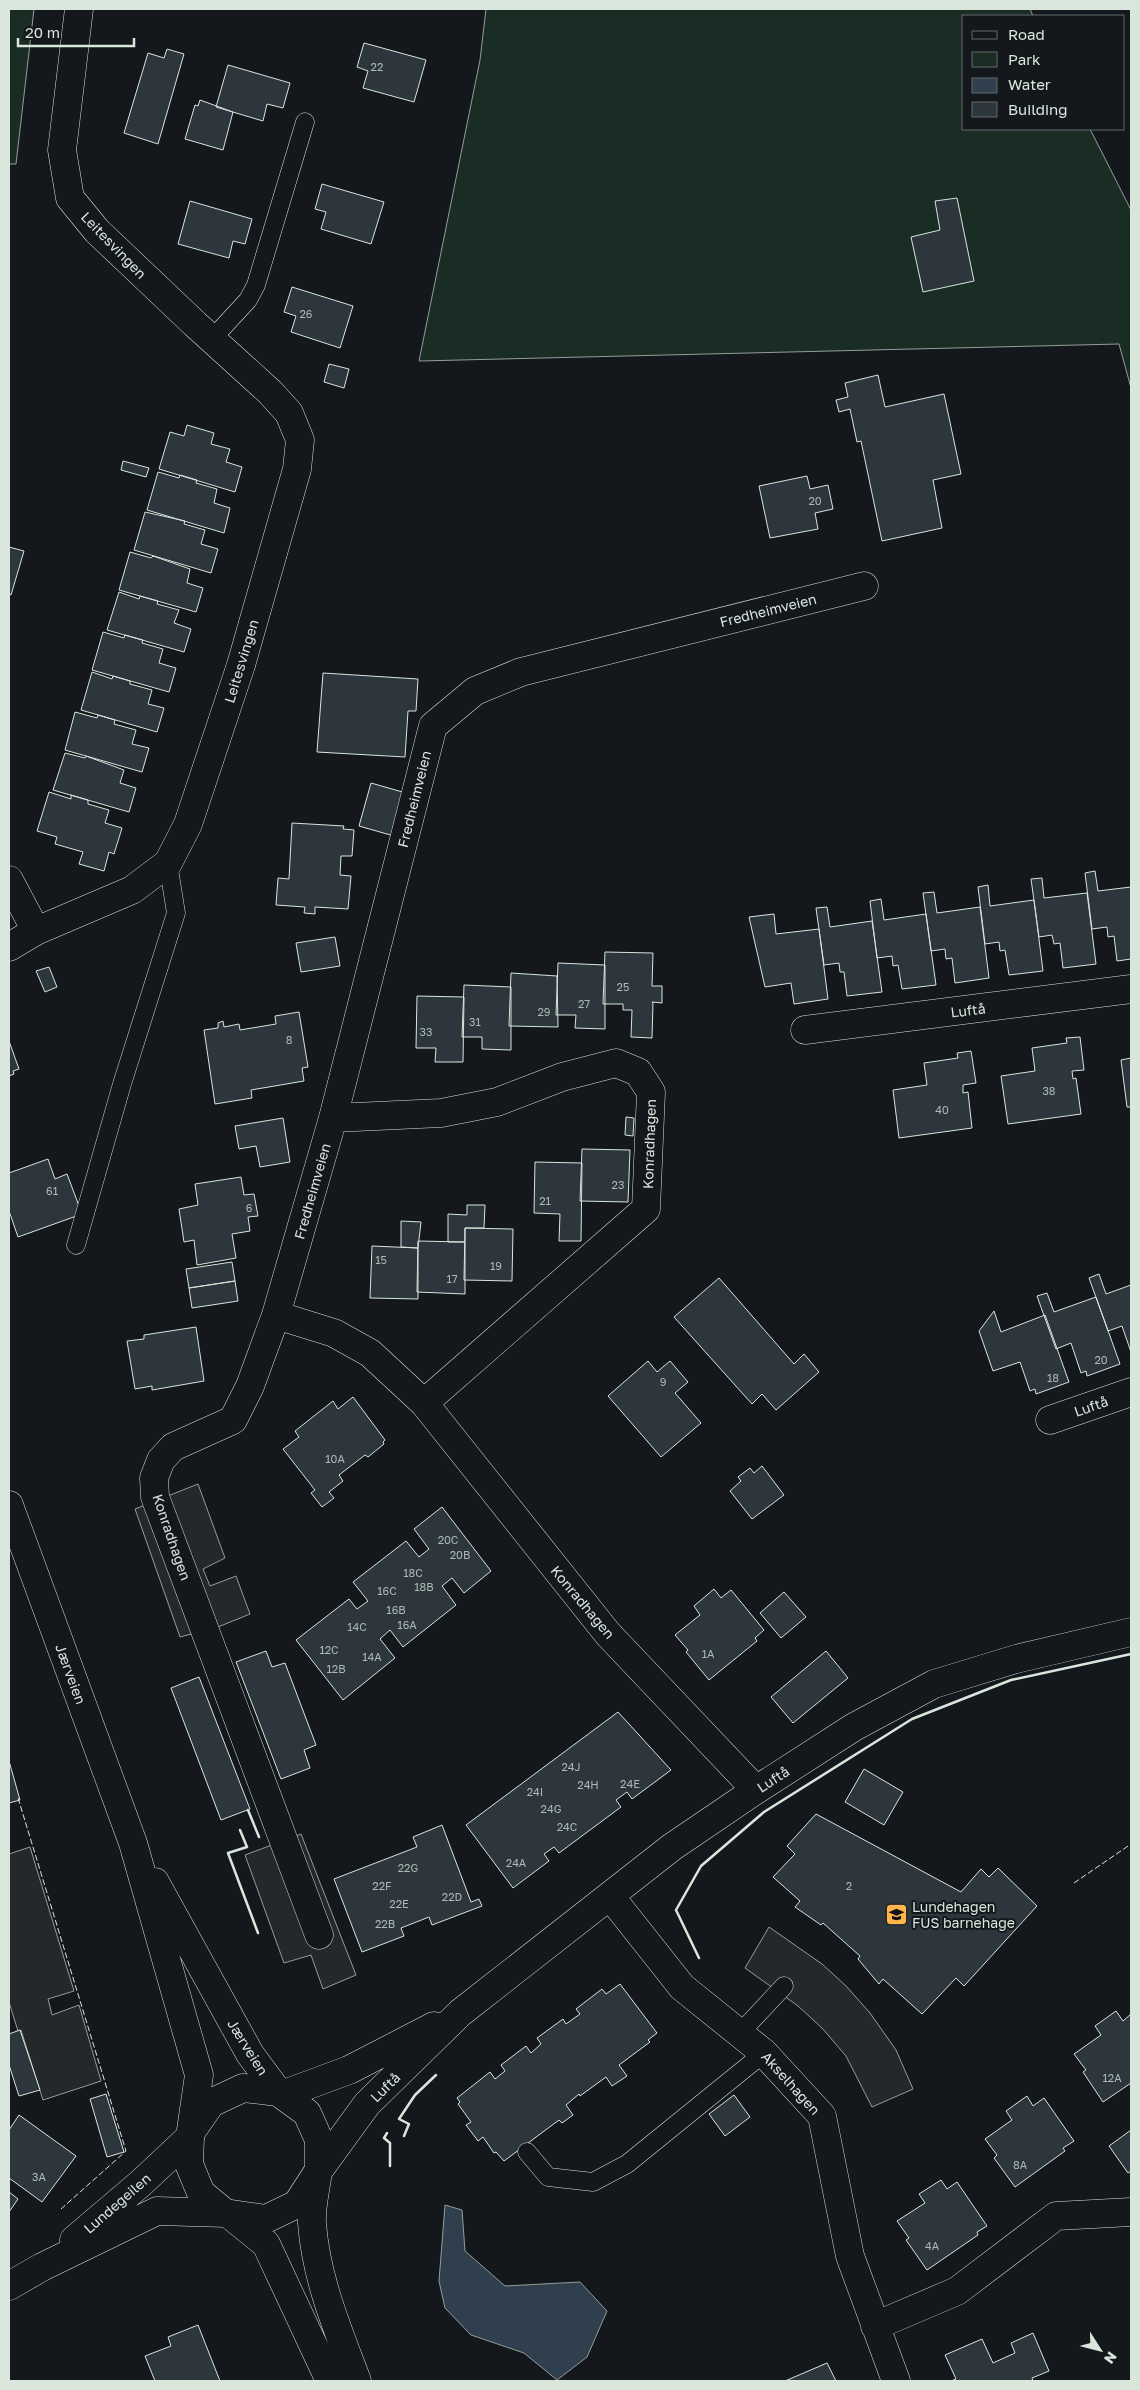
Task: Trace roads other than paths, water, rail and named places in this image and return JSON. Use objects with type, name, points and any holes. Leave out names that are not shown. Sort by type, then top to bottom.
[{"type":"street","name":"Leitesvingen","points":[[9,947],[36,931],[132,890],[168,863],[188,824],[241,664],[297,469],[300,440],[289,413],[270,392],[97,231],[70,198],[62,150],[81,9]]},
{"type":"street","name":"Fredheimveien","points":[[276,1315],[333,1118],[433,726],[475,692],[521,672],[864,586]]},
{"type":"street","points":[[9,880],[36,931]]},
{"type":"street","name":"Luftå","points":[[806,1030],[1131,989]]},
{"type":"street","name":"Konradhagen","points":[[333,1118],[441,1112],[498,1102],[562,1077],[616,1063],[638,1072],[651,1092],[646,1209],[424,1403]]},
{"type":"street","name":"Konradhagen","points":[[318,1935],[155,1497],[154,1478],[161,1460],[173,1447],[233,1420],[250,1386],[276,1315],[334,1333],[370,1353],[424,1403],[608,1634],[756,1790]]},
{"type":"street","name":"Luftå","points":[[1050,1420],[1131,1392]]},
{"type":"street","name":"Jærveien","points":[[9,1505],[133,1842],[199,2075],[191,2134]]},
{"type":"street","name":"Luftå","points":[[318,2172],[367,2104],[460,2013],[672,1847],[756,1790],[854,1727],[934,1684],[1016,1658],[1131,1632]]},
{"type":"street","name":"Jærveien","points":[[133,1842],[250,2054],[281,2093]]},
{"type":"street","name":"Akselhagen","points":[[610,1896],[682,1987],[764,2052],[822,2116],[850,2256],[896,2381]]},
{"type":"street","name":"Luftå","points":[[281,2093],[349,2070],[460,2013]]},
{"type":"street","points":[[330,2381],[266,2244],[201,2193],[188,2164],[191,2134],[211,2103],[243,2088],[281,2093],[307,2113],[319,2140],[318,2172],[312,2221],[316,2259],[330,2308],[357,2381]]},
{"type":"street","name":"Lundegeilen","points":[[42,2266],[141,2183],[191,2134]]},
{"type":"street","points":[[228,2214],[266,2219],[297,2204],[318,2172]]},
{"type":"street","name":"Lundegeilen","points":[[9,2286],[42,2266],[156,2211],[228,2214]]},
{"type":"street","points":[[875,2326],[957,2291],[1056,2216],[1131,2212]]},
{"type":"lane","points":[[212,339],[248,300],[256,285],[305,122]]},
{"type":"lane","points":[[76,1245],[122,1084],[176,913],[168,863]]},
{"type":"lane","points":[[740,2033],[784,1986]]},
{"type":"lane","points":[[527,2152],[548,2177],[593,2182],[627,2164],[764,2052]]},
{"type":"water","points":[[445,2205],[462,2210],[465,2251],[505,2286],[580,2282],[607,2311],[587,2357],[557,2380],[524,2353],[471,2335],[445,2308],[439,2281]]},
{"type":"place","name":"Lundehagen FUS barnehage","points":[[896,1914]]}]
